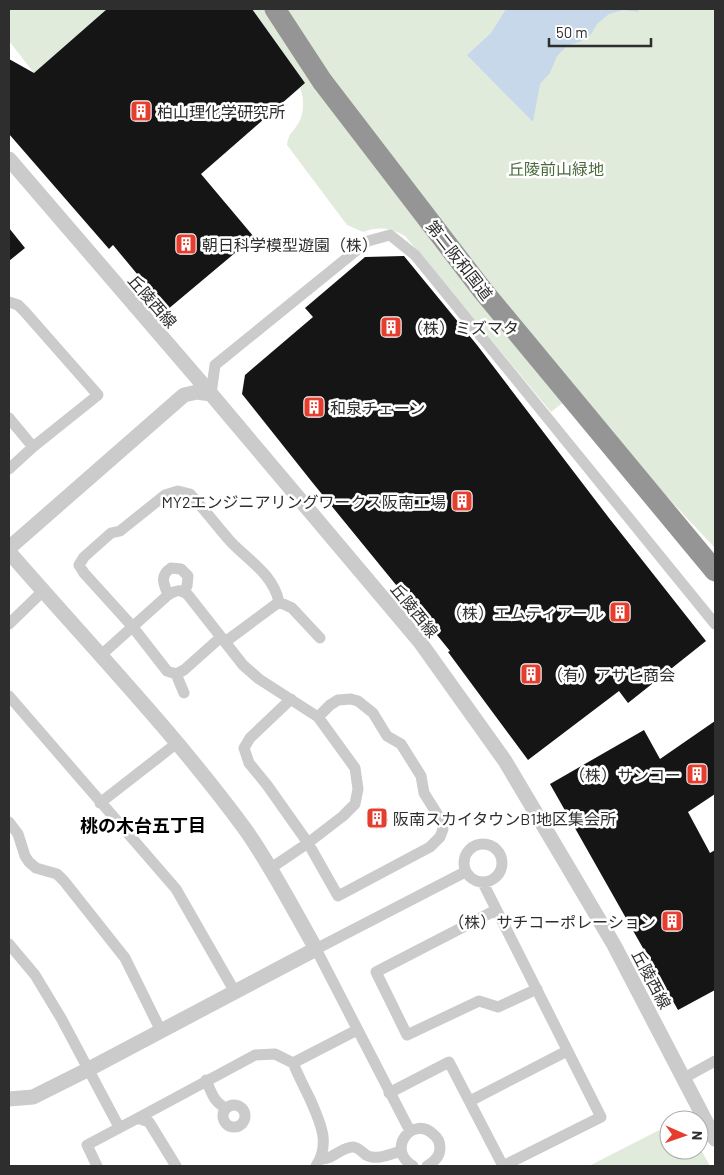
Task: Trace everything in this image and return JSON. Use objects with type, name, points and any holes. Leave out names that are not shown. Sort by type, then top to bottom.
[{"type":"highway","name":"第二阪和国道","points":[[275,9],[322,81],[483,291],[715,571]]},
{"type":"highway","points":[[652,493],[715,563]]},
{"type":"street","name":"丘陵西線","points":[[9,159],[211,394],[420,642],[505,761],[614,945],[715,1139]]},
{"type":"street","points":[[9,548],[184,395],[197,392],[211,394],[215,365],[368,241],[390,235],[415,255],[715,624]]},
{"type":"street","points":[[9,302],[18,305],[25,312],[98,395],[33,447],[9,469]]},
{"type":"street","points":[[9,418],[33,447]]},
{"type":"street","points":[[279,602],[223,639],[184,670],[176,674],[167,671],[80,565],[84,557],[111,533],[120,531],[165,495],[178,491],[190,494],[240,551],[260,568],[272,583],[279,602],[292,608],[320,638]]},
{"type":"street","points":[[9,552],[177,743],[245,829],[270,868],[316,950],[410,1131]]},
{"type":"street","points":[[168,595],[162,580],[171,568],[181,569],[188,576],[184,592]]},
{"type":"street","points":[[9,624],[43,591]]},
{"type":"street","points":[[100,656],[168,595],[174,591],[184,592],[243,665],[259,679],[318,716],[355,768],[358,789],[354,804],[343,816],[308,843],[270,868]]},
{"type":"street","points":[[176,674],[184,693]]},
{"type":"street","points":[[9,696],[176,889],[235,992]]},
{"type":"street","points":[[291,699],[250,738],[244,748],[249,763],[308,843],[338,896],[430,846],[440,837],[443,829],[441,820],[424,793],[421,776],[400,744],[387,736],[373,713],[358,700],[351,699],[338,700],[318,716]]},
{"type":"street","points":[[100,803],[177,743]]},
{"type":"street","points":[[9,822],[18,834],[25,856],[29,862],[36,868],[57,874],[64,881],[125,958],[161,1031]]},
{"type":"street","points":[[482,844],[492,846],[501,856],[502,866],[496,878],[483,883],[470,878],[466,872],[464,858],[466,852],[471,847],[482,844]]},
{"type":"street","points":[[9,1100],[33,1097],[466,872]]},
{"type":"street","points":[[389,1092],[449,1062],[503,1166],[601,1117],[483,883]]},
{"type":"street","points":[[496,910],[376,972],[408,1035],[479,1001],[498,1007],[537,990]]},
{"type":"street","points":[[9,944],[35,975],[89,1069],[119,1127]]},
{"type":"street","points":[[293,1062],[357,1030]]},
{"type":"street","points":[[470,1101],[567,1051]]},
{"type":"street","points":[[97,1166],[86,1145],[255,1055],[275,1054],[293,1062],[322,1126],[324,1143],[318,1163]]},
{"type":"street","points":[[684,1078],[715,1061]]},
{"type":"street","points":[[206,1080],[214,1099],[221,1106],[227,1108]]},
{"type":"street","points":[[138,1118],[149,1122],[176,1166]]},
{"type":"street","points":[[413,1166],[407,1163],[401,1151],[403,1138],[410,1131],[420,1128],[429,1130],[436,1136],[440,1147],[436,1159],[427,1166]]},
{"type":"street","points":[[318,1163],[352,1146],[369,1156],[379,1157],[401,1151]]},
{"type":"green space","points":[[9,9],[107,9],[34,73],[9,41]]},
{"type":"green space","name":"丘陵前山緑地","points":[[252,9],[715,9],[715,548],[657,486],[578,391],[551,412],[405,236],[385,229],[363,232],[347,225],[287,145],[290,134],[301,116],[303,100],[300,88],[305,83]]},
{"type":"green space","points":[[659,1130],[659,1160],[707,1160],[710,1166],[589,1166]]},
{"type":"water","points":[[506,9],[637,9],[639,12],[623,10],[609,14],[597,24],[591,34],[580,42],[568,45],[557,56],[550,73],[540,84],[533,122],[467,55],[491,33]]},
{"type":"building","name":"柏山理化学研究所","points":[[107,9],[252,9],[305,83],[201,174],[254,237],[167,310],[113,245],[109,249],[9,134],[9,59],[34,73]]},
{"type":"building","points":[[9,228],[25,248],[9,261]]},
{"type":"building","points":[[404,256],[477,345],[706,641],[628,703],[619,691],[528,760],[448,652],[450,651],[242,394],[245,375],[313,317],[305,308],[365,257]]},
{"type":"building","name":"（株）サチコーポレーション","points":[[715,721],[715,794],[688,812],[710,853],[715,850],[715,990],[678,1010],[550,784],[644,730],[660,759]]},
{"type":"building","name":"阪南スカイタウンB1地区集会所","points":[[379,807],[388,820],[376,829],[367,816]]},
{"type":"place","name":"柏山理化学研究所","points":[[141,111]]},
{"type":"place","name":"朝日科学模型遊園（株）","points":[[186,244]]},
{"type":"place","name":"（株）ミズマタ","points":[[391,327]]},
{"type":"place","name":"和泉チェーン","points":[[314,407]]},
{"type":"place","name":"MY2エンジニアリングワークス阪南工場","points":[[462,501]]},
{"type":"place","name":"（株）エムティアール","points":[[620,612]]},
{"type":"place","name":"（有）アサヒ商会","points":[[531,674]]},
{"type":"place","name":"（株）サンコー","points":[[697,774]]},
{"type":"place","name":"阪南スカイタウンB1地区集会所","points":[[377,818]]},
{"type":"place","name":"（株）サチコーポレーション","points":[[672,921]]},
{"type":"district","name":"桃の木台五丁目","points":[[143,825]]}]
